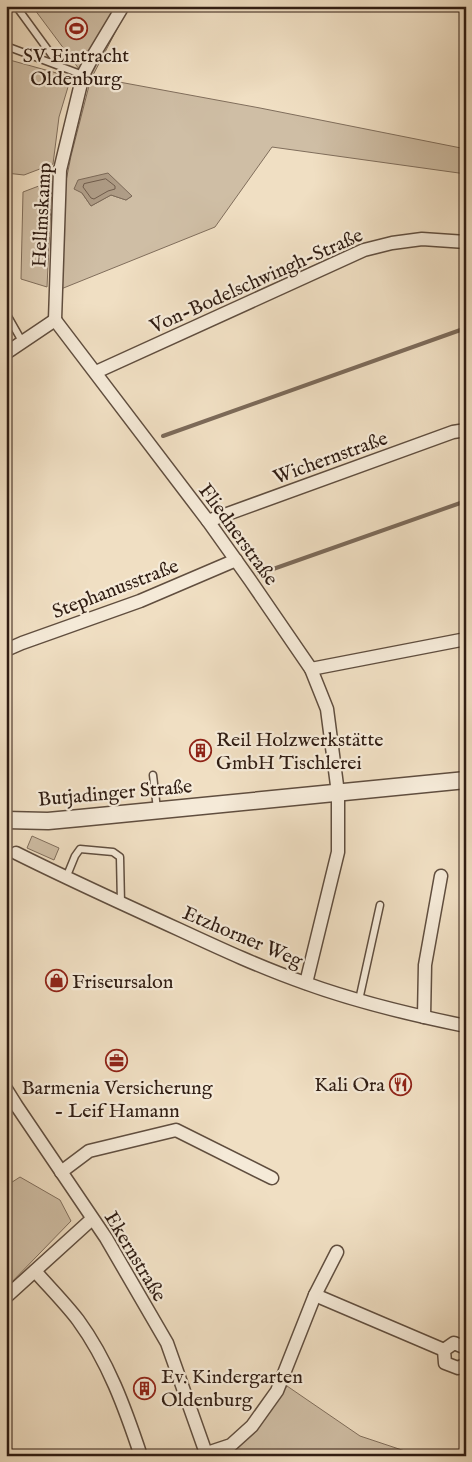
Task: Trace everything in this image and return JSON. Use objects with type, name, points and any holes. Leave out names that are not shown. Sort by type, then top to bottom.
[{"type":"street","name":"Hellmskamp","points":[[55,320],[60,170],[83,75],[123,6]]},
{"type":"street","name":"Von-Bodelschwingh-Straße","points":[[96,372],[364,250],[392,243],[422,239],[466,242]]},
{"type":"street","points":[[6,353],[55,320]]},
{"type":"street","name":"Fliednerstraße","points":[[55,320],[236,560],[311,669],[327,709],[338,793],[338,852],[306,983]]},
{"type":"street","name":"Wichernstraße","points":[[208,521],[453,432],[466,430]]},
{"type":"street","name":"Stephanusstraße","points":[[6,650],[140,601],[236,560]]},
{"type":"street","points":[[311,669],[466,639]]},
{"type":"street","name":"Butjadinger Straße","points":[[6,820],[48,821],[466,780]]},
{"type":"street","name":"Etzhorner Weg","points":[[16,853],[121,904],[252,962],[306,983],[358,1000],[466,1026]]},
{"type":"street","points":[[424,1017],[425,965],[442,876]]},
{"type":"street","name":"Ekernstraße","points":[[6,1089],[106,1238],[167,1343],[207,1454]]},
{"type":"street","points":[[61,1172],[89,1151],[176,1130],[272,1178]]},
{"type":"street","points":[[6,1297],[92,1219]]},
{"type":"street","points":[[207,1454],[231,1445],[252,1426],[277,1391],[316,1295],[337,1252]]},
{"type":"street","points":[[34,1271],[76,1319],[88,1336],[119,1396],[140,1456]]},
{"type":"street","points":[[316,1295],[444,1350]]},
{"type":"street","points":[[444,1350],[454,1342],[466,1348]]},
{"type":"street","points":[[444,1350],[445,1362],[458,1368],[466,1364]]},
{"type":"lane","points":[[16,6],[60,66]]},
{"type":"lane","points":[[6,46],[83,75]]},
{"type":"lane","points":[[6,313],[23,343]]},
{"type":"lane","points":[[153,775],[157,811]]},
{"type":"lane","points":[[66,878],[80,849],[114,852],[120,857],[121,904]]},
{"type":"lane","points":[[358,1000],[380,905]]},
{"type":"shaded area","points":[[32,6],[129,6],[92,77],[466,149],[466,174],[272,147],[215,227],[61,289],[64,191],[91,78],[82,73]],"holes":[[[82,193],[132,196],[126,200],[111,195],[91,206]]]},
{"type":"shaded area","points":[[6,59],[71,77],[59,117],[53,164],[24,175],[6,173]]},
{"type":"shaded area","points":[[52,181],[47,287],[21,279],[23,192]]},
{"type":"shaded area","points":[[32,836],[59,848],[54,860],[27,848]]},
{"type":"shaded area","points":[[20,1177],[60,1200],[71,1221],[6,1288],[6,1186]]},
{"type":"shaded area","points":[[287,1386],[360,1436],[420,1456],[218,1456],[232,1452],[254,1433]]},
{"type":"water","points":[[108,173],[132,196],[126,200],[111,195],[91,206],[82,193],[74,189],[78,180]]},
{"type":"waterway","points":[[163,436],[466,328]]},
{"type":"waterway","points":[[259,574],[466,501]]},
{"type":"place","name":"SV Eintracht Oldenburg","points":[[76,29]]},
{"type":"place","name":"Reil Holzwerkstätte GmbH Tischlerei","points":[[200,751]]},
{"type":"place","name":"Friseursalon","points":[[56,981]]},
{"type":"place","name":"Barmenia Versicherung - Leif Hamann","points":[[117,1061]]},
{"type":"place","name":"Kali Ora","points":[[401,1084]]},
{"type":"place","name":"Ev. Kindergarten Oldenburg","points":[[145,1388]]}]
